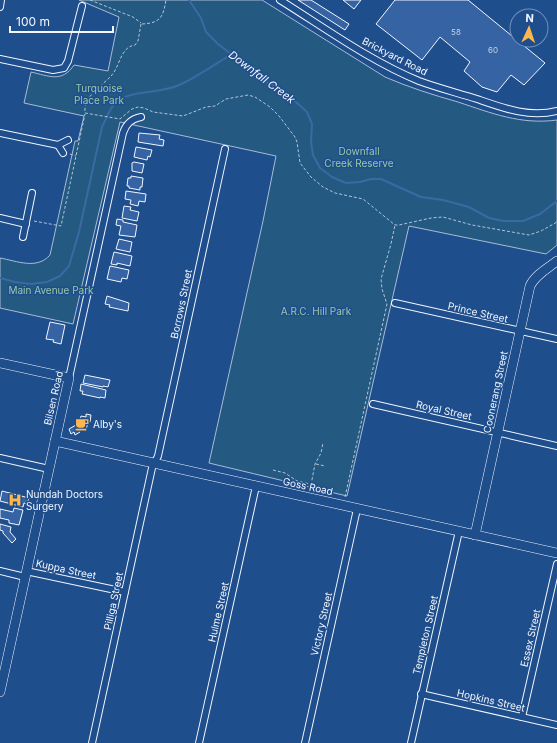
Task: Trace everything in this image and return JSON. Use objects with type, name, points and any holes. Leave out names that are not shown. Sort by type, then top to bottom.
[{"type":"street","points":[[0,7],[2,0]]},
{"type":"street","name":"Brickyard Road","points":[[280,0],[357,49],[419,81],[512,110],[533,113],[557,111]]},
{"type":"street","points":[[0,59],[53,70],[64,68],[68,62],[82,6]]},
{"type":"street","name":"Bilsen Road","points":[[0,692],[2,674],[26,574],[123,133],[129,122],[140,117]]},
{"type":"street","points":[[0,133],[58,145],[68,140]]},
{"type":"street","points":[[58,145],[63,153]]},
{"type":"street","name":"Borrows Street","points":[[154,463],[158,456],[225,149]]},
{"type":"street","points":[[23,237],[32,193]]},
{"type":"street","points":[[0,218],[26,224]]},
{"type":"street","name":"Coonerang Street","points":[[475,535],[532,282],[555,262]]},
{"type":"street","name":"Prince Street","points":[[395,303],[557,339]]},
{"type":"street","points":[[0,363],[69,378]]},
{"type":"street","name":"Royal Street","points":[[373,404],[557,446]]},
{"type":"street","name":"Goss Road","points":[[55,441],[557,553]]},
{"type":"street","points":[[0,458],[49,469]]},
{"type":"street","name":"Pilliga Street","points":[[92,743],[154,463]]},
{"type":"street","name":"Hulme Street","points":[[198,743],[256,486]]},
{"type":"street","name":"Victory Street","points":[[305,743],[358,509]]},
{"type":"street","name":"Templeton Street","points":[[411,743],[459,531]]},
{"type":"street","name":"Essex Street","points":[[522,717],[557,564]]},
{"type":"street","name":"Kuppa Street","points":[[0,571],[26,574],[125,592]]},
{"type":"street","name":"Hopkins Street","points":[[421,694],[557,725]]},
{"type":"path","points":[[90,0],[133,17],[141,24],[151,23],[160,19],[164,12],[166,0]]},
{"type":"path","points":[[26,224],[34,221],[61,226],[86,113],[85,108],[92,94],[112,75],[121,55],[138,41],[141,24]]},
{"type":"path","points":[[86,113],[120,119],[132,109],[138,107],[153,112],[183,116],[206,107],[215,106],[226,99],[248,95],[270,107],[279,116],[295,137],[300,163],[311,177],[335,193],[363,199],[395,225],[443,217],[472,225],[529,235],[541,231],[557,222]]},
{"type":"path","points":[[63,153],[77,156]]},
{"type":"path","points":[[343,505],[387,304],[382,289],[381,279],[395,225]]},
{"type":"path","points":[[309,490],[315,464],[321,452],[323,443]]},
{"type":"path","points":[[315,464],[325,466]]},
{"type":"path","points":[[273,470],[285,473],[297,481],[311,484]]},
{"type":"green space","points":[[79,0],[262,0],[385,77],[394,81],[430,94],[506,117],[531,121],[557,120],[557,245],[546,254],[409,226],[347,496],[209,463],[276,156],[120,122],[73,324],[0,308],[0,258],[33,263],[45,260],[50,255],[75,141],[78,141],[84,116],[24,103],[31,72],[55,77],[65,74],[74,65],[108,71],[119,17]]},
{"type":"building","points":[[298,0],[311,0],[349,24],[345,30]]},
{"type":"building","points":[[343,0],[361,0],[354,9]]},
{"type":"building","points":[[395,0],[468,0],[509,34],[509,48],[527,48],[545,63],[524,85],[511,75],[497,92],[482,87],[464,71],[470,62],[440,37],[422,60],[376,24]]},
{"type":"building","points":[[139,133],[160,135],[159,139],[164,140],[163,146],[138,142]]},
{"type":"building","points":[[136,147],[152,150],[150,157],[148,156],[147,160],[134,157]]},
{"type":"building","points":[[132,163],[144,164],[142,173],[132,171]]},
{"type":"building","points":[[131,176],[143,178],[142,187],[140,187],[140,190],[129,188],[129,186],[127,186],[128,178],[131,178]]},
{"type":"building","points":[[126,191],[146,194],[145,202],[139,201],[138,206],[130,204],[131,200],[125,199]]},
{"type":"building","points":[[124,206],[131,207],[130,210],[139,212],[137,221],[122,218]]},
{"type":"building","points":[[117,219],[137,225],[135,237],[119,235],[121,226],[116,225]]},
{"type":"building","points":[[119,239],[132,242],[130,252],[116,249]]},
{"type":"building","points":[[114,252],[132,256],[130,266],[117,263],[117,265],[111,264]]},
{"type":"building","points":[[110,266],[129,270],[127,279],[122,278],[121,282],[107,279]]},
{"type":"building","points":[[107,296],[129,303],[128,311],[109,307],[110,305],[105,304]]},
{"type":"building","points":[[50,322],[65,325],[61,344],[53,342],[54,340],[46,339]]},
{"type":"building","points":[[85,375],[110,380],[108,387],[83,383]]},
{"type":"building","points":[[81,384],[106,390],[105,398],[82,394],[83,391],[80,391]]},
{"type":"building","name":"Alby's","points":[[86,414],[91,415],[86,431],[78,429],[80,432],[75,435],[74,432],[71,434],[69,429],[76,425],[76,423],[79,423],[81,416],[86,417]]},
{"type":"building","name":"Nundah Doctors Surgery","points":[[2,491],[29,498],[27,504],[24,503],[23,507],[0,501]]},
{"type":"building","points":[[14,508],[23,510],[19,525],[9,523],[9,520],[0,518],[0,509],[13,512]]},
{"type":"building","points":[[0,524],[11,527],[10,532],[16,539],[12,543],[3,531],[0,530]]},
{"type":"waterway","name":"Downfall Creek","points":[[189,0],[201,18],[206,32],[218,44],[261,79],[285,92],[307,112],[312,124],[311,142],[313,155],[320,168],[332,177],[346,183],[381,179],[421,197],[443,200],[469,207],[489,218],[504,221],[523,221],[540,214],[557,201]]},
{"type":"waterway","points":[[0,278],[31,284],[47,282],[60,276],[69,266],[79,232],[102,127],[115,103],[128,96],[172,88],[186,82],[232,54]]},
{"type":"place","name":"Alby's","points":[[82,424]]},
{"type":"place","name":"Nundah Doctors Surgery","points":[[15,500]]},
{"type":"park label","name":"Turquoise Place Park","points":[[99,94]]},
{"type":"park label","name":"Downfall Creek Reserve","points":[[359,156]]},
{"type":"park label","name":"Main Avenue Park","points":[[51,290]]},
{"type":"park label","name":"A.R.C. Hill Park","points":[[316,311]]}]
